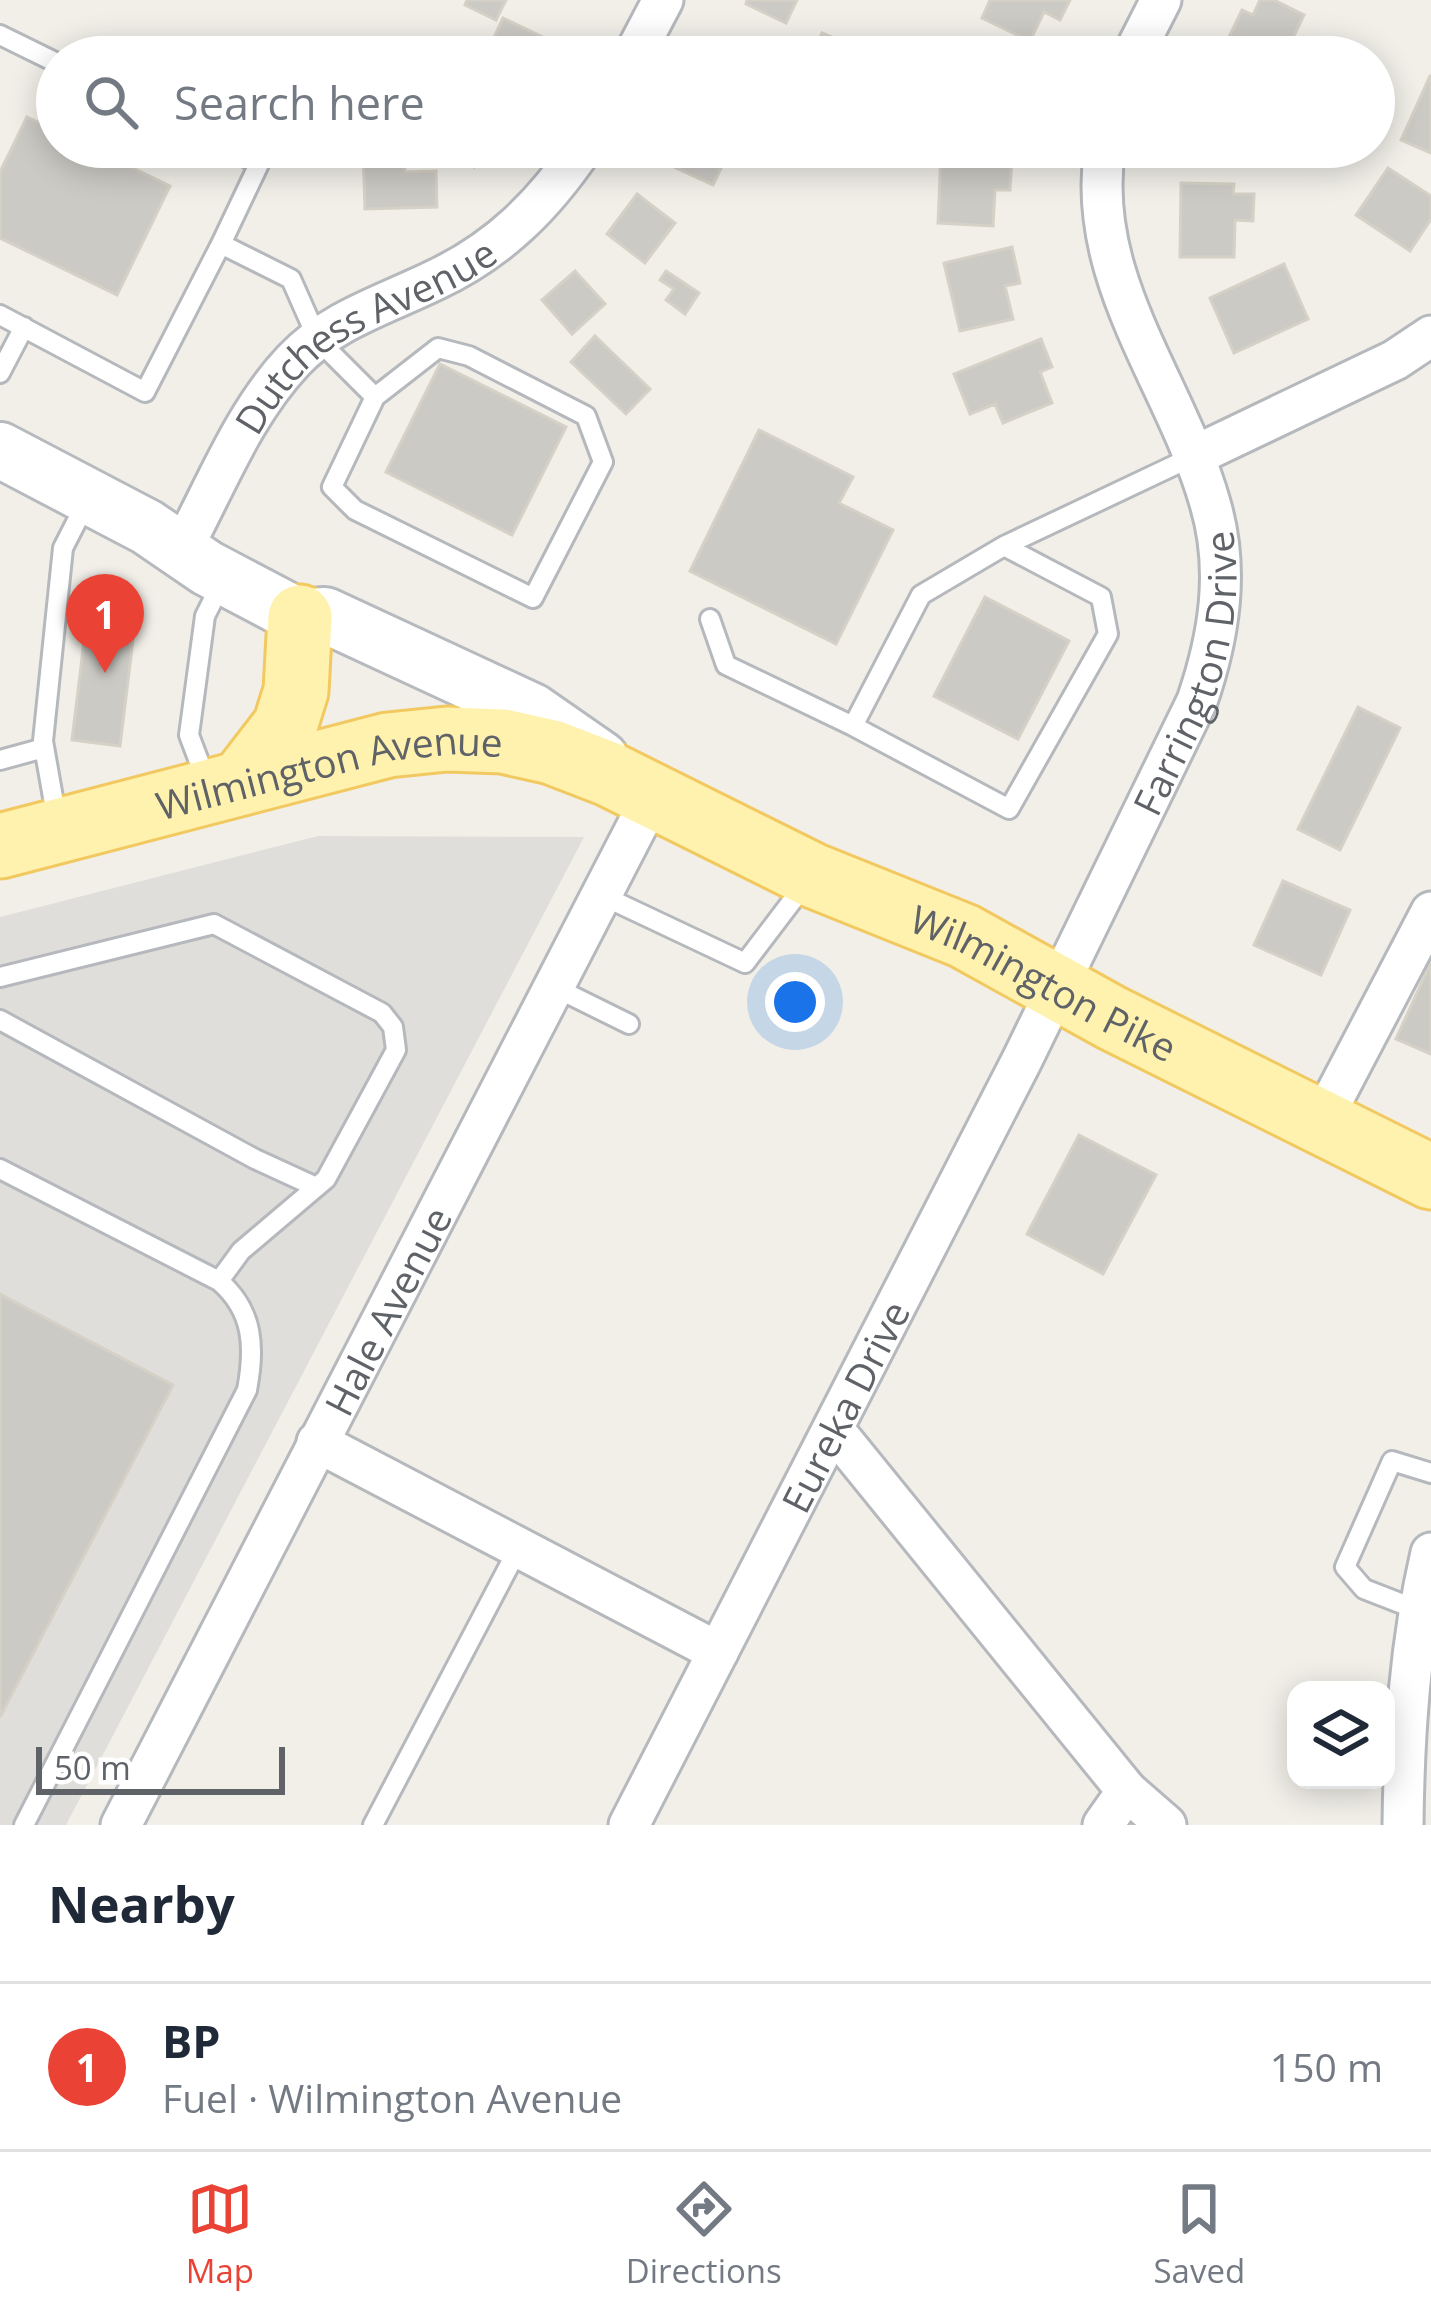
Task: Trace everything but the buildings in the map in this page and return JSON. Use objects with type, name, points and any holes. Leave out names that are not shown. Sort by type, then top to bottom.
[{"type":"main road","points":[[0,450],[148,527],[203,564],[300,616],[325,615],[532,712],[653,795]]},
{"type":"main road","points":[[226,787],[285,726],[296,691],[300,616]]},
{"type":"main road","name":"Wilmington Avenue","points":[[0,846],[388,745],[447,739],[503,741],[552,752],[653,795]]},
{"type":"main road","name":"Wilmington Pike","points":[[653,795],[812,875],[964,937],[1112,1018],[1431,1177]]},
{"type":"street","points":[[644,36],[663,0]]},
{"type":"street","points":[[1143,36],[1161,0]]},
{"type":"street","name":"Dutchess Avenue","points":[[203,564],[252,418],[293,361],[375,304],[479,257],[519,226],[569,168]]},
{"type":"street","name":"Farrington Drive","points":[[1057,985],[1197,701],[1221,608],[1212,507],[1110,261],[1102,213],[1104,168]]},
{"type":"street","points":[[1194,456],[1395,360],[1431,336]]},
{"type":"street","name":"Hale Avenue","points":[[121,1825],[653,795]]},
{"type":"street","points":[[1321,1122],[1431,912]]},
{"type":"street","name":"Eureka Drive","points":[[629,1825],[1057,985]]},
{"type":"street","points":[[834,1430],[1127,1791],[1166,1825]]},
{"type":"street","points":[[317,1442],[718,1652]]},
{"type":"street","points":[[1403,1825],[1404,1714],[1431,1553]]},
{"type":"street","points":[[1103,1825],[1127,1791]]},
{"type":"lane","points":[[0,35],[36,53]]},
{"type":"lane","points":[[0,314],[145,392],[257,168]]},
{"type":"lane","points":[[221,244],[291,279],[318,340],[375,398]]},
{"type":"lane","points":[[0,373],[24,327]]},
{"type":"lane","points":[[438,348],[469,356],[586,416],[603,462],[533,598],[355,509],[332,487],[375,398],[438,348]]},
{"type":"lane","points":[[854,726],[921,595],[1004,546],[1194,456]]},
{"type":"lane","points":[[59,830],[44,748],[63,548],[88,499]]},
{"type":"lane","points":[[710,619],[726,664],[1009,809],[1108,634],[1101,597],[1004,546]]},
{"type":"lane","points":[[203,564],[206,616],[189,735],[226,787]]},
{"type":"lane","points":[[0,760],[44,748]]},
{"type":"lane","points":[[601,896],[745,963],[812,875]]},
{"type":"lane","points":[[0,977],[214,924],[382,1013],[393,1027],[396,1050],[326,1179],[241,1251],[219,1281]]},
{"type":"lane","points":[[552,986],[629,1024]]},
{"type":"lane","points":[[0,1020],[255,1159],[316,1187]]},
{"type":"lane","points":[[0,1168],[219,1281],[243,1309],[253,1359],[247,1390],[24,1825]]},
{"type":"lane","points":[[1418,1610],[1364,1589],[1346,1567],[1392,1460],[1431,1473]]},
{"type":"lane","points":[[373,1825],[519,1547]]},
{"type":"shaded area","points":[[318,836],[584,837],[66,1825],[0,1825],[0,917]]},
{"type":"place","name":"BP","points":[[105,673]]}]
